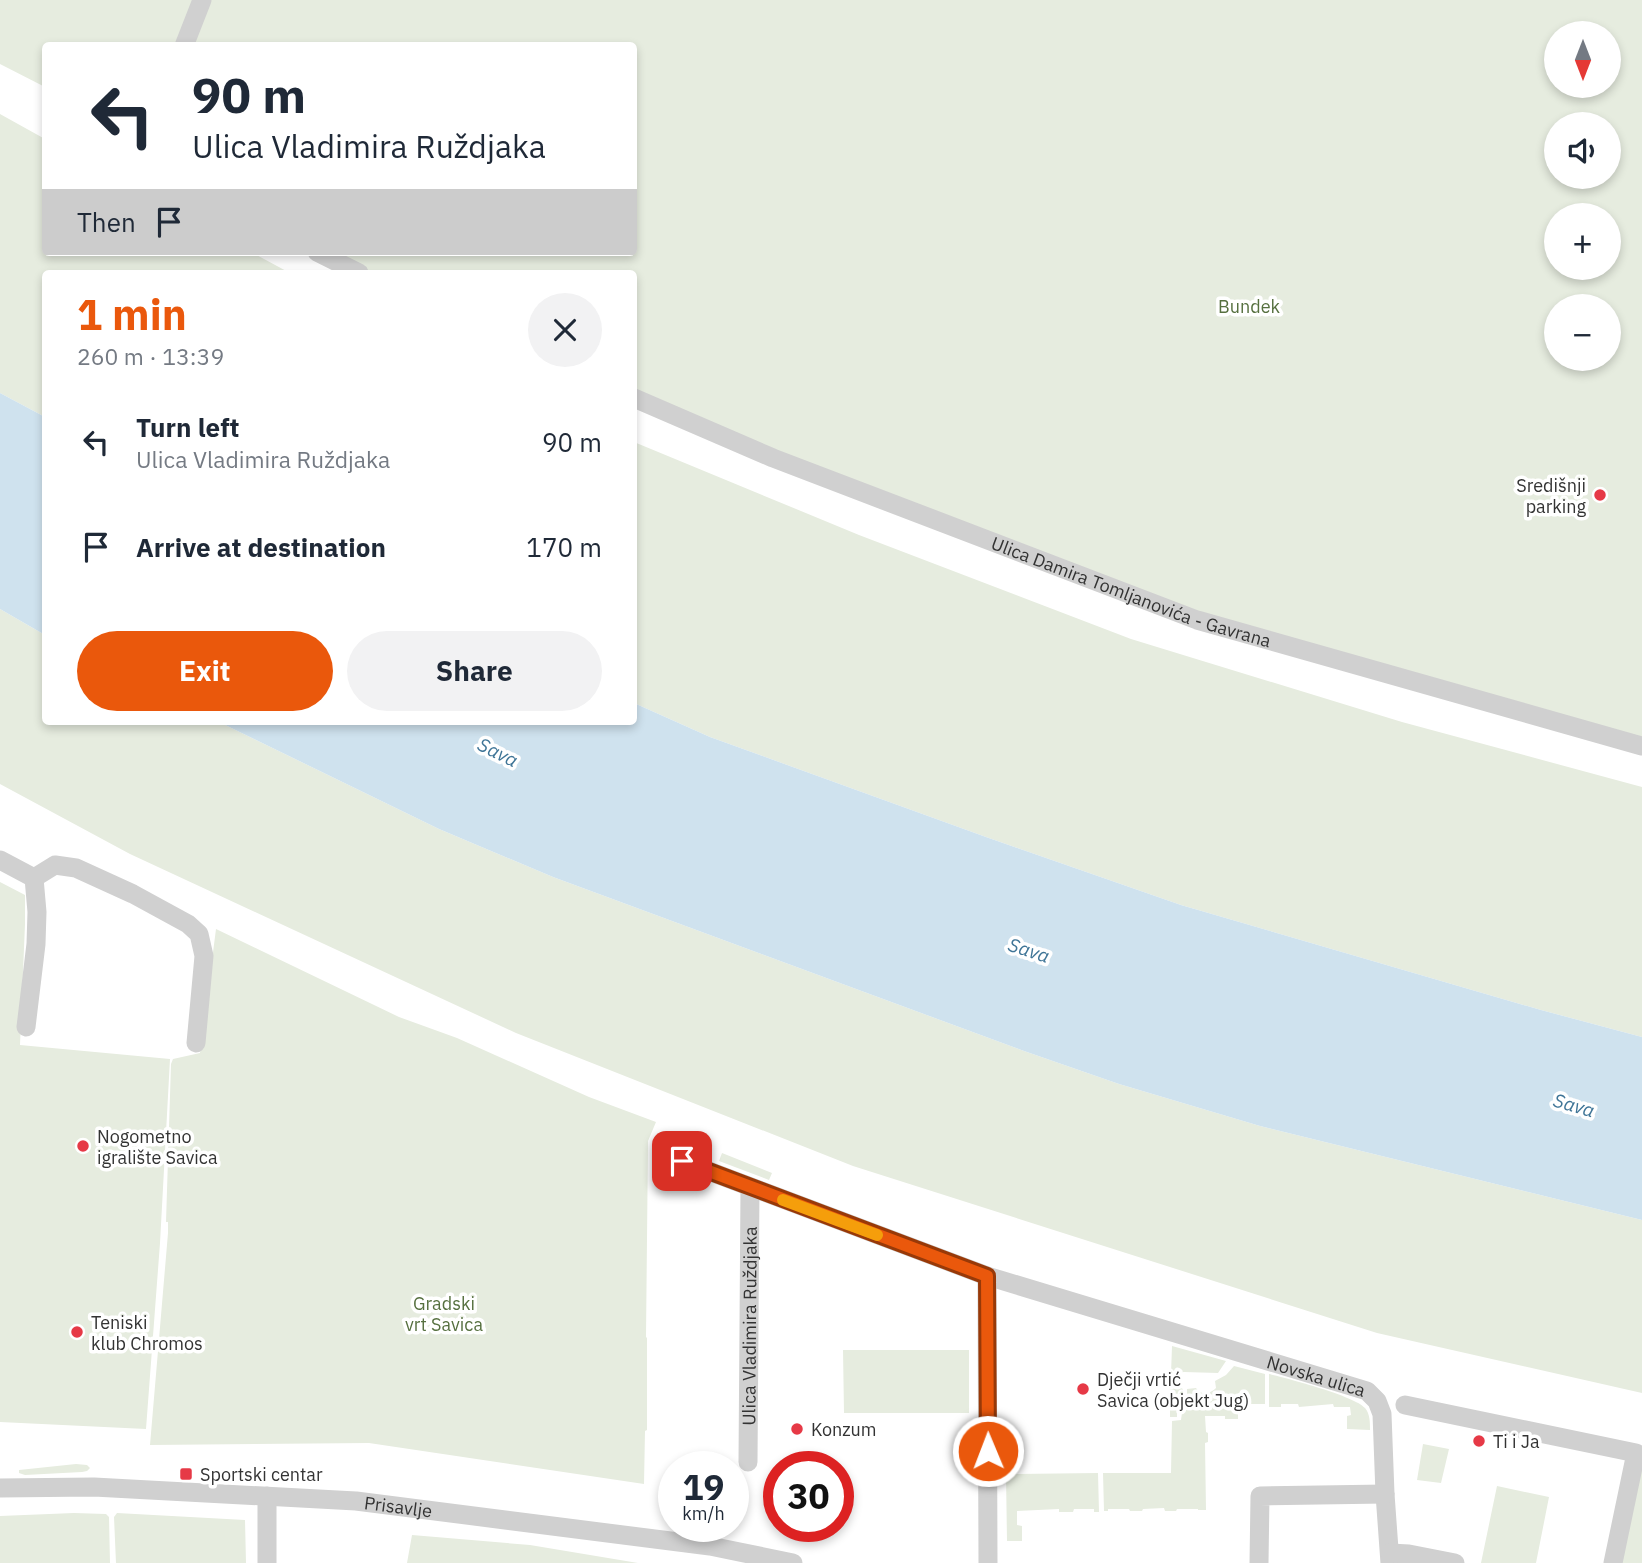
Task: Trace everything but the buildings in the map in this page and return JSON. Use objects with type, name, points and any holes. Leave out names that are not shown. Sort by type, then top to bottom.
[{"type":"street","points":[[186,42],[202,0]]},
{"type":"street","points":[[325,256],[353,270]]},
{"type":"street","name":"Ulica Damira Tomljanovića - Gavrana","points":[[637,399],[785,463],[1197,620],[1642,747]]},
{"type":"street","points":[[0,860],[34,878]]},
{"type":"street","points":[[34,878],[55,865],[76,868],[133,894],[188,924],[199,934],[204,956],[196,1043]]},
{"type":"street","points":[[26,1027],[36,944],[34,878]]},
{"type":"street","points":[[682,1161],[987,1276],[988,1563]]},
{"type":"street","name":"Ulica Vladimira Ruždjaka","points":[[748,1451],[750,1188]]},
{"type":"street","name":"Novska ulica","points":[[987,1276],[1367,1391],[1377,1401],[1382,1414],[1390,1558],[1409,1554],[1455,1563]]},
{"type":"street","points":[[1405,1405],[1636,1453],[1613,1563]]},
{"type":"street","name":"Prisavlje","points":[[0,1488],[94,1487],[391,1505],[710,1546],[731,1557],[793,1563]]},
{"type":"street","points":[[1259,1563],[1260,1496],[1385,1494]]},
{"type":"street","points":[[267,1496],[267,1563]]},
{"type":"green space","name":"Bundek","points":[[0,0],[1642,0],[1642,744],[1254,632],[964,529],[637,393],[637,270],[362,270],[332,256],[637,256],[637,42],[42,42],[42,85],[0,64]]},
{"type":"green space","points":[[0,114],[42,137],[42,256],[258,256],[284,270],[42,270],[42,415],[0,393]]},
{"type":"green space","points":[[637,443],[859,535],[1131,639],[1402,722],[1642,787],[1642,1037],[1181,905],[710,737],[637,704]]},
{"type":"green space","points":[[0,609],[42,633],[42,725],[225,725],[439,829],[553,877],[1024,1051],[1119,1084],[1260,1126],[1642,1220],[1642,1393],[1377,1333],[853,1166],[516,1033],[130,854],[0,784]]},
{"type":"green space","points":[[0,882],[25,895],[20,1045],[170,1059],[146,1429],[0,1422]]},
{"type":"green space","name":"Gradski vrt Savica","points":[[216,929],[399,1017],[457,1038],[589,1097],[656,1122],[648,1141],[647,1430],[644,1484],[369,1443],[150,1445],[168,1233],[166,1222],[171,1064],[173,1059],[200,1053]]},
{"type":"green space","points":[[722,1153],[772,1173],[769,1180],[719,1161]]},
{"type":"green space","points":[[1172,1346],[1226,1361],[1218,1373],[1171,1374]]},
{"type":"green space","points":[[843,1350],[969,1350],[969,1413],[844,1413]]},
{"type":"green space","points":[[1234,1366],[1265,1374],[1265,1404],[1238,1407],[1238,1419],[1205,1416],[1208,1433],[1208,1442],[1205,1443],[1206,1510],[1165,1511],[1164,1508],[1104,1511],[1103,1473],[1171,1473],[1172,1421],[1181,1420],[1183,1405],[1187,1402],[1187,1389],[1196,1388],[1203,1393],[1211,1392],[1216,1388],[1215,1381],[1226,1375]]},
{"type":"green space","points":[[1269,1374],[1320,1388],[1359,1403],[1368,1413],[1370,1430],[1347,1429],[1350,1407],[1334,1407],[1333,1404],[1299,1407],[1298,1404],[1281,1404],[1281,1407],[1269,1407]]},
{"type":"green space","points":[[1170,1378],[1176,1379],[1177,1386],[1183,1389],[1183,1396],[1177,1404],[1177,1417],[1170,1417]]},
{"type":"green space","points":[[1423,1444],[1449,1449],[1441,1483],[1417,1480]]},
{"type":"green space","points":[[1642,1462],[1642,1563],[1620,1563]]},
{"type":"green space","points":[[76,1464],[90,1468],[82,1472],[19,1473],[19,1470]]},
{"type":"green space","points":[[1098,1473],[1099,1512],[1094,1512],[1094,1509],[1074,1509],[1073,1512],[1059,1512],[1059,1509],[1017,1511],[1017,1525],[1022,1526],[1022,1541],[1007,1541],[1006,1474]]},
{"type":"green space","points":[[1497,1486],[1549,1497],[1536,1563],[1481,1563]]},
{"type":"green space","points":[[117,1513],[245,1520],[246,1563],[116,1563],[114,1517]]},
{"type":"green space","points":[[106,1514],[109,1517],[110,1563],[0,1563],[0,1516]]},
{"type":"green space","points":[[412,1535],[530,1545],[638,1563],[407,1563]]},
{"type":"water","points":[[0,393],[42,415],[42,633],[0,609]]},
{"type":"water","name":"Sava","points":[[637,704],[710,737],[1181,905],[1642,1037],[1642,1220],[1260,1126],[1119,1084],[553,877],[439,829],[225,725],[637,725]]},
{"type":"slow traffic","points":[[783,1200],[877,1235]]},
{"type":"place","name":"Središnji parking","points":[[1600,495]]},
{"type":"place","name":"Nogometno igralište Savica","points":[[83,1146]]},
{"type":"place","name":"Teniski klub Chromos","points":[[77,1332]]},
{"type":"place","name":"Dječji vrtić Savica (objekt Jug)","points":[[1083,1389]]},
{"type":"place","name":"Konzum","points":[[797,1429]]},
{"type":"place","name":"Ti i Ja","points":[[1479,1441]]},
{"type":"place","name":"Sportski centar","points":[[186,1474]]},
{"type":"route","points":[[682,1161],[987,1276],[988,1451]]}]
